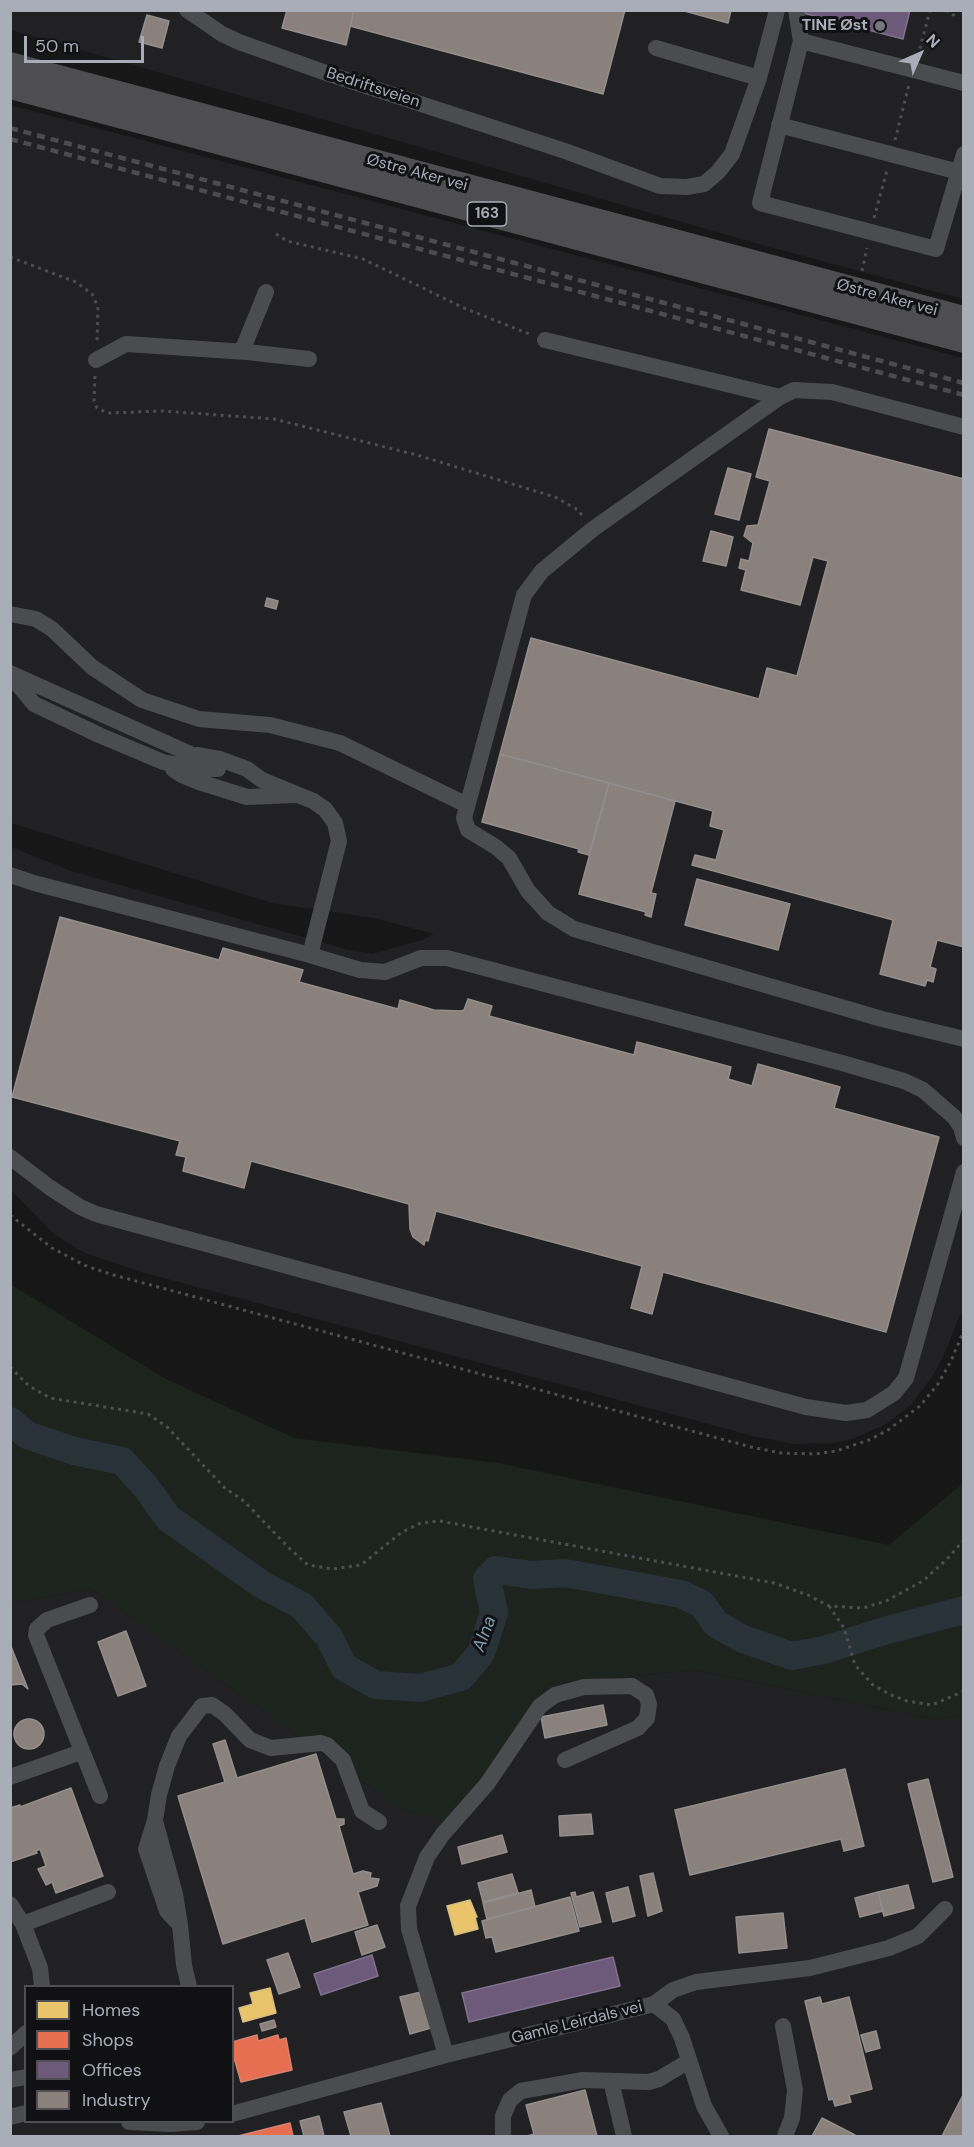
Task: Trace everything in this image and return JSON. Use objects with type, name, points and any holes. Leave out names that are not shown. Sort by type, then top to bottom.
[{"type":"highway","name":"Østre Aker vei","points":[[10,64],[963,318]]},
{"type":"highway","name":"Østre Aker vei","points":[[10,87],[963,341]]},
{"type":"street","name":"Bedriftsveien","points":[[187,10],[222,34],[239,42],[332,75],[565,151],[660,186],[687,187],[704,184],[718,172],[732,154],[759,78],[777,10]]},
{"type":"street","points":[[796,10],[801,41],[760,203],[936,249],[963,154]]},
{"type":"street","points":[[801,41],[963,83]]},
{"type":"street","points":[[656,48],[759,78]]},
{"type":"street","points":[[779,125],[959,172]]},
{"type":"street","points":[[242,351],[266,292]]},
{"type":"street","points":[[545,340],[780,398]]},
{"type":"street","points":[[96,360],[126,344],[242,351],[309,358]]},
{"type":"street","points":[[963,427],[832,392],[794,390],[593,529],[542,571],[524,595],[464,818],[468,830],[496,846],[509,858],[528,891],[548,913],[574,929],[882,1019],[963,1039]]},
{"type":"street","points":[[10,614],[36,619],[52,629],[92,667],[142,700],[199,719],[270,725],[340,743],[467,805]]},
{"type":"street","points":[[10,674],[197,755],[219,769],[245,779],[262,780]]},
{"type":"street","points":[[10,674],[34,704],[163,762],[191,779],[247,797],[284,797],[300,794]]},
{"type":"street","points":[[197,755],[220,759],[247,769],[262,780],[300,794],[319,805],[331,816],[338,831],[339,841],[311,950]]},
{"type":"street","points":[[163,762],[201,770],[219,769]]},
{"type":"street","points":[[10,875],[45,886],[311,950],[376,973],[394,970],[421,958],[447,958],[465,962],[894,1078],[923,1090],[947,1109],[962,1131]]},
{"type":"street","points":[[947,1109],[963,1103]]},
{"type":"street","points":[[10,1157],[49,1187],[80,1207],[96,1214],[806,1407],[846,1413],[867,1410],[894,1393],[906,1378],[963,1172]]},
{"type":"street","points":[[90,1605],[47,1620],[37,1629],[36,1635],[100,1796]]},
{"type":"street","points":[[446,2055],[409,1929],[408,1906],[427,1857],[443,1834],[487,1784],[540,1706],[555,1695],[584,1687],[632,1686],[646,1695],[649,1704],[647,1718],[638,1728],[565,1760]]},
{"type":"street","points":[[189,1985],[184,1965],[180,1925],[167,1911],[146,1849],[155,1820],[161,1786],[179,1736],[202,1706],[212,1705],[225,1714],[250,1740],[271,1748],[321,1743],[334,1750],[343,1760],[362,1811],[379,1822]]},
{"type":"street","points":[[10,1777],[81,1752]]},
{"type":"street","points":[[23,1924],[108,1892]]},
{"type":"street","points":[[10,1904],[23,1924],[40,1968],[42,1985]]},
{"type":"street","name":"Gamle Leirdals vei","points":[[234,2113],[446,2055],[654,2004],[674,1990],[696,1982],[810,1968],[889,1948],[918,1935],[945,1909]]},
{"type":"street","points":[[654,2004],[673,2019],[705,2106],[721,2136]]},
{"type":"street","points":[[783,2026],[795,2090],[792,2118],[786,2136]]},
{"type":"street","points":[[10,2048],[24,2035]]},
{"type":"street","points":[[503,2136],[502,2126],[506,2108],[510,2100],[521,2091],[583,2080],[649,2082],[659,2079],[689,2061]]},
{"type":"street","points":[[611,2081],[624,2136]]},
{"type":"path","points":[[946,10],[955,16]]},
{"type":"path","points":[[276,234],[287,241],[363,259],[464,308],[545,340]]},
{"type":"path","points":[[10,257],[76,282],[92,294],[98,307],[94,401],[97,408],[108,413],[162,411],[274,419],[417,455],[555,497],[578,510],[593,529]]},
{"type":"path","points":[[10,1215],[51,1248],[84,1265],[110,1274],[781,1453],[814,1454],[846,1448],[888,1430],[920,1406],[938,1384],[951,1361],[963,1330]]},
{"type":"path","points":[[10,1367],[29,1386],[50,1398],[148,1414],[167,1426],[225,1488],[244,1501],[288,1548],[308,1564],[333,1569],[361,1565],[402,1532],[421,1523],[440,1521],[774,1583],[808,1594],[830,1606],[863,1608],[886,1601],[923,1581],[947,1559],[963,1540]]},
{"type":"path","points":[[830,1606],[844,1628],[855,1665],[873,1685],[907,1701],[932,1705],[963,1691]]},
{"type":"shaded area","points":[[10,11],[963,11],[963,299],[759,244],[11,30]]},
{"type":"shaded area","points":[[10,105],[963,358],[963,1308],[934,1374],[912,1404],[886,1424],[855,1438],[835,1443],[794,1444],[757,1437],[145,1273],[85,1253],[65,1241],[52,1232],[11,1190],[11,847],[71,871],[345,949],[372,954],[422,940],[434,934],[374,918],[272,903],[11,823]]},
{"type":"shaded area","points":[[10,1284],[164,1378],[294,1438],[498,1463],[889,1545],[963,1483],[963,1715],[934,1719],[695,1670],[547,1685],[459,1824],[401,1809],[92,1589],[11,1603]]},
{"type":"shaded area","points":[[92,1589],[401,1809],[459,1823],[547,1685],[695,1670],[934,1719],[963,1715],[963,2136],[11,2136],[11,1603]]},
{"type":"building: Homes","points":[[470,1900],[477,1917],[475,1917],[478,1929],[455,1935],[447,1906]]},
{"type":"building: Homes","points":[[270,1988],[276,2013],[243,2022],[239,2008],[253,2004],[250,1993]]},
{"type":"building: Shops","points":[[257,2035],[258,2041],[278,2035],[279,2040],[286,2038],[292,2070],[241,2082],[234,2058],[234,2041]]},
{"type":"building: Shops","points":[[290,2123],[293,2136],[238,2136]]},
{"type":"building: Offices","name":"TINE Øst","points":[[804,10],[910,10],[903,39],[803,13]]},
{"type":"building: Offices","points":[[372,1955],[378,1976],[321,1995],[314,1974]]},
{"type":"building: Offices","points":[[613,1957],[620,1986],[469,2022],[462,1993]]},
{"type":"building: Industry","points":[[287,10],[354,10],[346,45],[282,28]]},
{"type":"building: Industry","points":[[354,10],[625,10],[603,94],[350,26]]},
{"type":"building: Industry","points":[[681,10],[731,10],[728,23]]},
{"type":"building: Industry","points":[[147,15],[169,21],[162,48],[139,42]]},
{"type":"building: Industry","points":[[769,429],[964,479],[964,947],[937,940],[930,967],[936,969],[933,982],[927,980],[925,986],[880,974],[893,920],[692,865],[695,855],[716,860],[724,830],[710,826],[713,811],[500,754],[531,638],[759,699],[767,668],[797,676],[828,561],[813,557],[800,605],[741,590],[746,570],[739,568],[741,559],[749,561],[753,543],[744,536],[747,526],[758,525],[770,481],[756,477]]},
{"type":"building: Industry","points":[[728,468],[751,474],[739,520],[715,514]]},
{"type":"building: Industry","points":[[711,531],[733,537],[726,566],[703,561]]},
{"type":"building: Industry","points":[[267,598],[278,601],[276,609],[265,606]]},
{"type":"building: Industry","points":[[500,754],[609,783],[589,855],[578,852],[579,849],[482,822]]},
{"type":"building: Industry","points":[[609,783],[675,801],[651,893],[656,894],[651,917],[645,915],[646,912],[579,894]]},
{"type":"building: Industry","points":[[697,879],[790,904],[778,950],[685,925]]},
{"type":"building: Industry","points":[[60,917],[219,960],[223,948],[303,970],[299,982],[398,1009],[400,1000],[434,1010],[461,1011],[464,1010],[468,999],[492,1006],[489,1016],[634,1055],[637,1042],[731,1067],[728,1079],[752,1086],[758,1064],[840,1087],[834,1108],[939,1137],[886,1332],[663,1272],[652,1314],[631,1308],[642,1266],[436,1211],[428,1241],[425,1240],[424,1245],[413,1237],[410,1229],[409,1204],[251,1161],[244,1188],[183,1171],[186,1157],[176,1155],[180,1141],[12,1097]]},
{"type":"building: Industry","points":[[126,1631],[146,1686],[118,1696],[98,1642]]},
{"type":"building: Industry","points":[[10,1644],[28,1689],[22,1684],[10,1685]]},
{"type":"building: Industry","points":[[603,1705],[607,1725],[545,1738],[541,1717]]},
{"type":"building: Industry","points":[[29,1719],[40,1723],[44,1734],[40,1745],[29,1749],[18,1745],[14,1734],[18,1723]]},
{"type":"building: Industry","points":[[225,1740],[237,1778],[316,1754],[336,1819],[344,1819],[344,1824],[339,1826],[353,1874],[363,1871],[371,1873],[370,1878],[379,1879],[377,1886],[358,1892],[368,1925],[312,1942],[305,1918],[223,1944],[178,1796],[225,1782],[213,1744]]},
{"type":"building: Industry","points":[[845,1769],[864,1846],[844,1851],[841,1839],[690,1875],[675,1810]]},
{"type":"building: Industry","points":[[928,1779],[953,1877],[933,1882],[908,1784]]},
{"type":"building: Industry","points":[[71,1788],[103,1876],[56,1893],[52,1882],[46,1885],[38,1869],[46,1866],[40,1849],[36,1851],[37,1853],[10,1862],[10,1808],[20,1805],[20,1807]]},
{"type":"building: Industry","points":[[591,1814],[593,1834],[560,1836],[559,1816]]},
{"type":"building: Industry","points":[[502,1835],[507,1852],[462,1864],[458,1847]]},
{"type":"building: Industry","points":[[653,1873],[662,1911],[648,1916],[640,1876]]},
{"type":"building: Industry","points":[[512,1874],[518,1893],[483,1902],[478,1883]]},
{"type":"building: Industry","points":[[908,1885],[914,1908],[884,1916],[878,1892]]},
{"type":"building: Industry","points":[[628,1887],[635,1916],[613,1922],[606,1893]]},
{"type":"building: Industry","points":[[531,1890],[535,1907],[487,1919],[483,1903]]},
{"type":"building: Industry","points":[[575,1892],[576,1897],[593,1892],[601,1922],[580,1927],[571,1893]]},
{"type":"building: Industry","points":[[878,1892],[883,1911],[860,1917],[855,1898]]},
{"type":"building: Industry","points":[[570,1897],[579,1931],[496,1952],[492,1937],[486,1938],[482,1921]]},
{"type":"building: Industry","points":[[783,1913],[787,1948],[739,1953],[736,1917]]},
{"type":"building: Industry","points":[[377,1925],[385,1947],[362,1955],[355,1932]]},
{"type":"building: Industry","points":[[288,1953],[300,1987],[279,1994],[267,1960]]},
{"type":"building: Industry","points":[[421,1992],[431,2028],[410,2034],[400,1997]]},
{"type":"building: Industry","points":[[820,1997],[822,2004],[849,1997],[872,2089],[849,2095],[851,2102],[835,2106],[833,2099],[829,2100],[805,2001]]},
{"type":"building: Industry","points":[[274,2020],[276,2027],[262,2031],[260,2024]]},
{"type":"building: Industry","points":[[876,2031],[880,2048],[866,2052],[861,2035]]},
{"type":"building: Industry","points":[[585,2090],[597,2136],[527,2136],[534,2134],[526,2105]]},
{"type":"building: Industry","points":[[964,2093],[964,2136],[942,2136]]},
{"type":"building: Industry","points":[[381,2103],[390,2136],[351,2136],[344,2112]]},
{"type":"building: Industry","points":[[319,2116],[324,2136],[304,2136],[300,2121]]},
{"type":"building: Industry","points":[[822,2118],[855,2135],[812,2136]]},
{"type":"waterway","name":"Alna","points":[[10,1421],[27,1435],[74,1451],[122,1461],[146,1487],[168,1518],[261,1584],[302,1606],[329,1637],[344,1667],[376,1685],[420,1688],[461,1677],[481,1653],[494,1613],[487,1579],[496,1570],[532,1575],[565,1573],[681,1594],[702,1604],[716,1624],[743,1639],[792,1656],[824,1650],[964,1610]]},
{"type":"railway","points":[[10,128],[964,383]]},
{"type":"railway","points":[[10,139],[964,395]]},
{"type":"place","name":"TINE Øst","points":[[880,26]]}]
